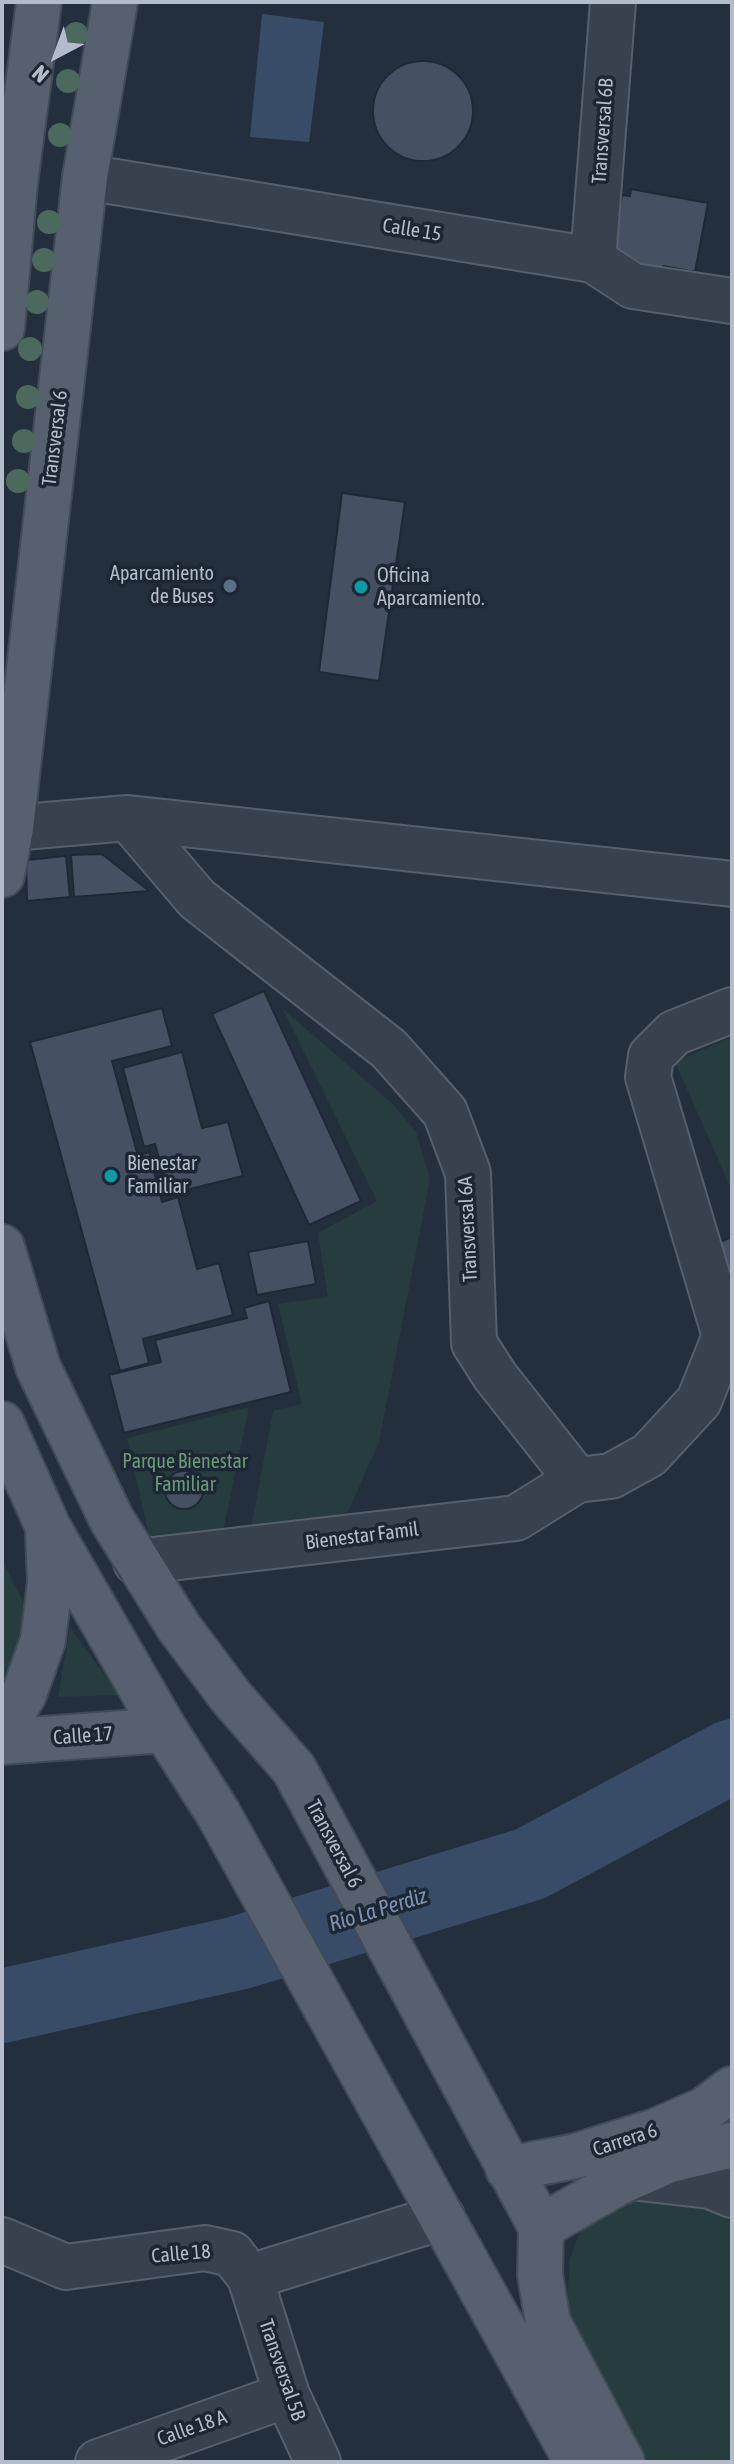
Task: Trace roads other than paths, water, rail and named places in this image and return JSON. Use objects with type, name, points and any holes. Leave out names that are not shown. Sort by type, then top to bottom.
[{"type":"main road","points":[[2,328],[9,182],[39,2]]},
{"type":"main road","name":"Transversal 6","points":[[2,875],[11,828],[85,177],[115,2]]},
{"type":"main road","name":"Transversal 6","points":[[2,1247],[38,1367],[85,1472],[136,1562],[231,1697],[294,1769],[541,2227]]},
{"type":"main road","points":[[2,1424],[48,1527],[165,1730],[218,1813],[577,2462]]},
{"type":"main road","points":[[2,1730],[24,1694],[43,1640],[50,1583],[48,1527]]},
{"type":"main road","name":"Calle 17","points":[[2,1742],[165,1730]]},
{"type":"main road","name":"Carrera 6","points":[[508,2169],[576,2156],[656,2131],[704,2110],[732,2089]]},
{"type":"main road","points":[[622,2462],[548,2322],[540,2275],[541,2227],[631,2177],[670,2160],[732,2145]]},
{"type":"street","name":"Transversal 6B","points":[[593,260],[613,2]]},
{"type":"street","name":"Calle 15","points":[[85,177],[593,260],[633,286],[732,301]]},
{"type":"street","points":[[11,828],[128,818],[732,884]]},
{"type":"street","name":"Transversal 6A","points":[[128,818],[197,899],[389,1049],[445,1112],[468,1173],[474,1343],[495,1376],[577,1480]]},
{"type":"street","points":[[577,1480],[611,1476],[649,1455],[699,1401],[728,1335],[648,1077],[651,1056],[674,1033],[732,1010]]},
{"type":"street","name":"Bienestar Famil","points":[[136,1562],[516,1518],[577,1480]]},
{"type":"street","points":[[631,2177],[710,2186],[732,2195]]},
{"type":"street","points":[[250,2277],[442,2217]]},
{"type":"street","name":"Calle 18","points":[[2,2240],[66,2267],[205,2248],[232,2254],[250,2277]]},
{"type":"street","name":"Transversal 5B","points":[[250,2277],[287,2395],[318,2462]]},
{"type":"street","name":"Calle 18 A","points":[[98,2462],[287,2395]]},
{"type":"water","points":[[262,14],[324,22],[309,142],[250,137]]},
{"type":"waterway","name":"Río La Perdiz","points":[[2,2006],[238,1953],[530,1864],[732,1756]]},
{"type":"place","name":"Aparcamiento de Buses","points":[[230,586]]},
{"type":"place","name":"Oficina Aparcamiento.","points":[[361,587]]},
{"type":"place","name":"Bienestar Familiar","points":[[111,1176]]},
{"type":"park label","name":"Parque Bienestar Familiar","points":[[185,1474]]}]
